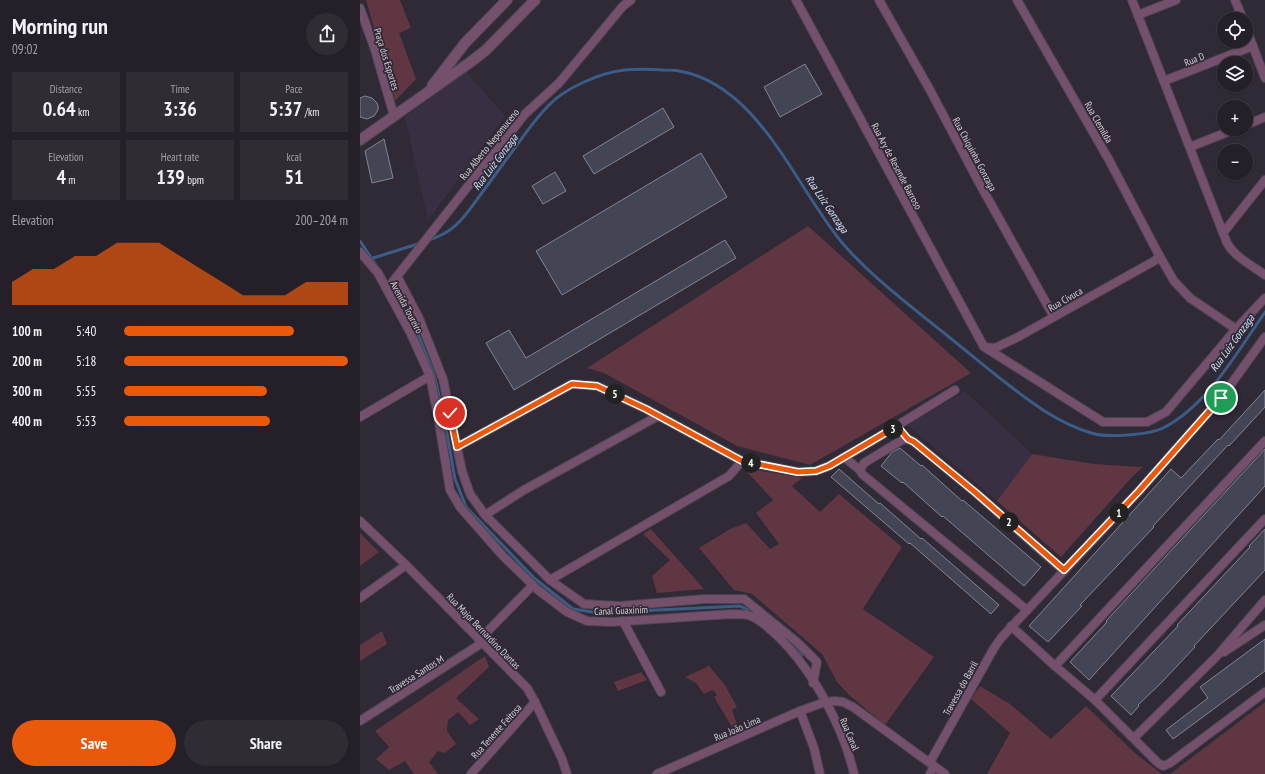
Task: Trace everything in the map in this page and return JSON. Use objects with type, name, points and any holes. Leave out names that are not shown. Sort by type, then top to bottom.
[{"type":"street","points":[[428,92],[453,58],[479,28],[507,0]]},
{"type":"street","points":[[360,140],[463,69],[486,50],[535,0]]},
{"type":"street","name":"Rua Alberto Nepomuceno","points":[[386,289],[525,114],[559,83],[622,6],[631,0]]},
{"type":"street","name":"Rua Ary de Resende Barroso","points":[[796,0],[982,344]]},
{"type":"street","name":"Rua Chiquinha Gonzaga","points":[[879,0],[1054,317]]},
{"type":"street","name":"Rua Clemilda","points":[[1017,0],[1109,160],[1158,255],[1174,281],[1190,298],[1236,329]]},
{"type":"street","points":[[1132,0],[1226,243],[1232,251],[1265,275]]},
{"type":"street","points":[[1138,15],[1176,0]]},
{"type":"street","points":[[1235,0],[1239,12]]},
{"type":"street","name":"Praça dos Esportes","points":[[360,8],[375,50],[394,116]]},
{"type":"street","points":[[1253,46],[1265,78]]},
{"type":"street","name":"Rua D","points":[[1164,81],[1248,48]]},
{"type":"street","points":[[453,58],[463,69]]},
{"type":"street","points":[[1253,122],[1265,117]]},
{"type":"street","points":[[1190,147],[1218,136]]},
{"type":"street","points":[[1223,233],[1265,180]]},
{"type":"street","name":"Avenida Toureiro","points":[[360,252],[378,273],[410,332],[430,376]]},
{"type":"street","name":"Rua Civuca","points":[[982,344],[995,348],[1018,337],[1156,260],[1158,255]]},
{"type":"street","points":[[397,276],[419,318],[443,379],[462,472],[470,494],[485,515],[550,580],[584,604],[620,606],[706,599],[744,599],[798,643],[818,662],[813,683]]},
{"type":"street","points":[[982,344],[1103,422],[1147,422],[1166,412],[1236,329],[1265,298]]},
{"type":"street","name":"Travessa do Barril","points":[[930,774],[932,764],[994,648],[1011,626],[1138,492],[1221,398],[1264,341]]},
{"type":"street","points":[[360,417],[430,376]]},
{"type":"street","name":"Canal Guaxinim","points":[[430,376],[450,490],[460,507],[503,556],[533,585],[567,612],[587,621],[623,621],[732,614],[747,615],[760,621],[782,640],[800,660],[825,702]]},
{"type":"street","points":[[457,447],[572,384],[597,386],[646,409],[742,461],[798,472],[816,471],[829,466],[955,390]]},
{"type":"street","points":[[485,515],[524,490],[658,416]]},
{"type":"street","points":[[897,426],[908,439],[914,442],[976,493],[1064,570]]},
{"type":"street","points":[[860,470],[864,463],[902,440],[908,439]]},
{"type":"street","points":[[1055,666],[1265,441]]},
{"type":"street","points":[[844,457],[860,470],[862,474],[1027,610]]},
{"type":"street","points":[[550,580],[728,476],[742,461]]},
{"type":"street","points":[[1095,700],[1265,519]]},
{"type":"street","name":"Rua Major Bernardino Dantas","points":[[360,521],[406,565],[526,688],[536,702],[562,759],[567,774]]},
{"type":"street","points":[[360,598],[406,565]]},
{"type":"street","name":"Travessa Santos M","points":[[360,721],[480,642],[533,585]]},
{"type":"street","points":[[1134,738],[1217,656],[1265,600]]},
{"type":"street","points":[[623,621],[661,692]]},
{"type":"street","points":[[1217,656],[1265,625]]},
{"type":"street","points":[[1011,626],[1095,700],[1158,763],[1163,766],[1265,692]]},
{"type":"street","name":"Rua Tenente Feitosa","points":[[471,774],[536,702]]},
{"type":"street","points":[[825,702],[843,702],[853,707],[945,774]]},
{"type":"street","name":"Rua João Lima","points":[[662,773],[674,770],[825,702]]},
{"type":"street","name":"Rua Canal","points":[[825,702],[846,746],[854,774]]},
{"type":"street","points":[[800,712],[814,748],[820,774]]},
{"type":"shaded area","points":[[366,0],[400,0],[411,28],[399,33],[416,79],[395,101]]},
{"type":"shaded area","points":[[466,72],[505,116],[428,220],[405,117]]},
{"type":"shaded area","points":[[808,226],[971,373],[810,465],[737,446],[604,373],[587,368]]},
{"type":"shaded area","points":[[965,391],[1032,454],[997,501],[907,425]]},
{"type":"shaded area","points":[[1032,454],[1094,464],[1143,467],[1132,477],[1061,557],[997,501]]},
{"type":"shaded area","points":[[751,469],[802,478],[792,486],[820,512],[839,494],[902,547],[863,609],[934,657],[885,725],[849,695],[837,682],[822,654],[752,594],[734,590],[699,548],[730,529],[746,523],[770,549],[779,544],[756,513],[773,500],[747,472]]},
{"type":"shaded area","points":[[651,529],[704,589],[657,593],[652,576],[670,560],[643,534]]},
{"type":"shaded area","points":[[360,533],[379,552],[360,566]]},
{"type":"shaded area","points":[[382,631],[387,644],[360,661],[360,645]]},
{"type":"shaded area","points":[[485,656],[489,667],[456,698],[479,719],[470,725],[458,712],[448,720],[447,731],[456,744],[445,753],[438,751],[429,762],[438,774],[414,774],[405,761],[389,770],[376,759],[389,747],[375,731]]},
{"type":"shaded area","points":[[709,666],[725,685],[737,707],[732,710],[737,724],[732,727],[714,697],[717,695],[713,690],[704,694],[696,683],[685,677]]},
{"type":"shaded area","points":[[641,672],[647,680],[618,691],[614,682]]},
{"type":"shaded area","points":[[980,686],[1010,704],[1051,739],[1086,706],[1136,754],[1162,774],[987,774],[1010,733],[971,699]]},
{"type":"shaded area","points":[[1265,702],[1265,774],[1170,774]]},
{"type":"building","points":[[805,64],[822,94],[780,117],[764,87]]},
{"type":"building","points":[[365,96],[372,98],[378,106],[378,110],[374,116],[367,119],[360,117],[360,98]]},
{"type":"building","points":[[663,108],[674,127],[594,174],[583,156]]},
{"type":"building","points":[[384,139],[393,178],[372,183],[365,151]]},
{"type":"building","points":[[701,153],[727,197],[562,295],[536,251]]},
{"type":"building","points":[[555,172],[566,191],[543,204],[532,186]]},
{"type":"building","points":[[725,240],[736,258],[514,390],[486,343],[509,330],[526,358]]},
{"type":"building","points":[[1265,390],[1265,407],[1080,605],[1082,606],[1048,642],[1029,626],[1171,469],[1181,478],[1218,439],[1219,440]]},
{"type":"building","points":[[900,448],[1041,567],[1024,586],[903,482],[902,483],[881,466],[892,452]]},
{"type":"building","points":[[1265,449],[1265,486],[1089,680],[1070,662]]},
{"type":"building","points":[[839,469],[999,605],[991,614],[910,543],[909,544],[831,477]]},
{"type":"building","points":[[1265,529],[1265,570],[1194,646],[1195,647],[1138,705],[1139,706],[1131,715],[1111,696],[1178,626],[1177,625]]},
{"type":"building","points":[[1265,639],[1265,671],[1173,739],[1166,730],[1208,698],[1200,687]]},
{"type":"waterway","name":"Rua Luiz Gonzaga","points":[[428,240],[445,233],[459,223],[536,119],[549,105],[564,93],[573,87],[604,74],[638,69],[673,70],[707,80],[732,96],[754,117],[774,142],[826,222],[844,245],[881,282],[994,374],[1048,413],[1079,429],[1098,435],[1138,434],[1163,428],[1179,418],[1194,406],[1220,376],[1265,312]]},
{"type":"waterway","name":"Rua Luiz Gonzaga","points":[[360,241],[380,271]]},
{"type":"waterway","name":"Rua Luiz Gonzaga","points":[[373,258],[421,243]]},
{"type":"waterway","points":[[391,287],[419,337],[434,374],[444,417],[455,479],[466,507],[534,578],[573,609],[605,614],[740,606],[758,616]]},
{"type":"waterway","points":[[792,646],[802,655]]},
{"type":"route","points":[[450,413],[457,447],[572,384],[597,386],[646,409],[742,461],[798,472],[816,471],[829,466],[897,426],[908,439],[914,442],[976,493],[1064,570],[1138,492],[1221,398]]}]
